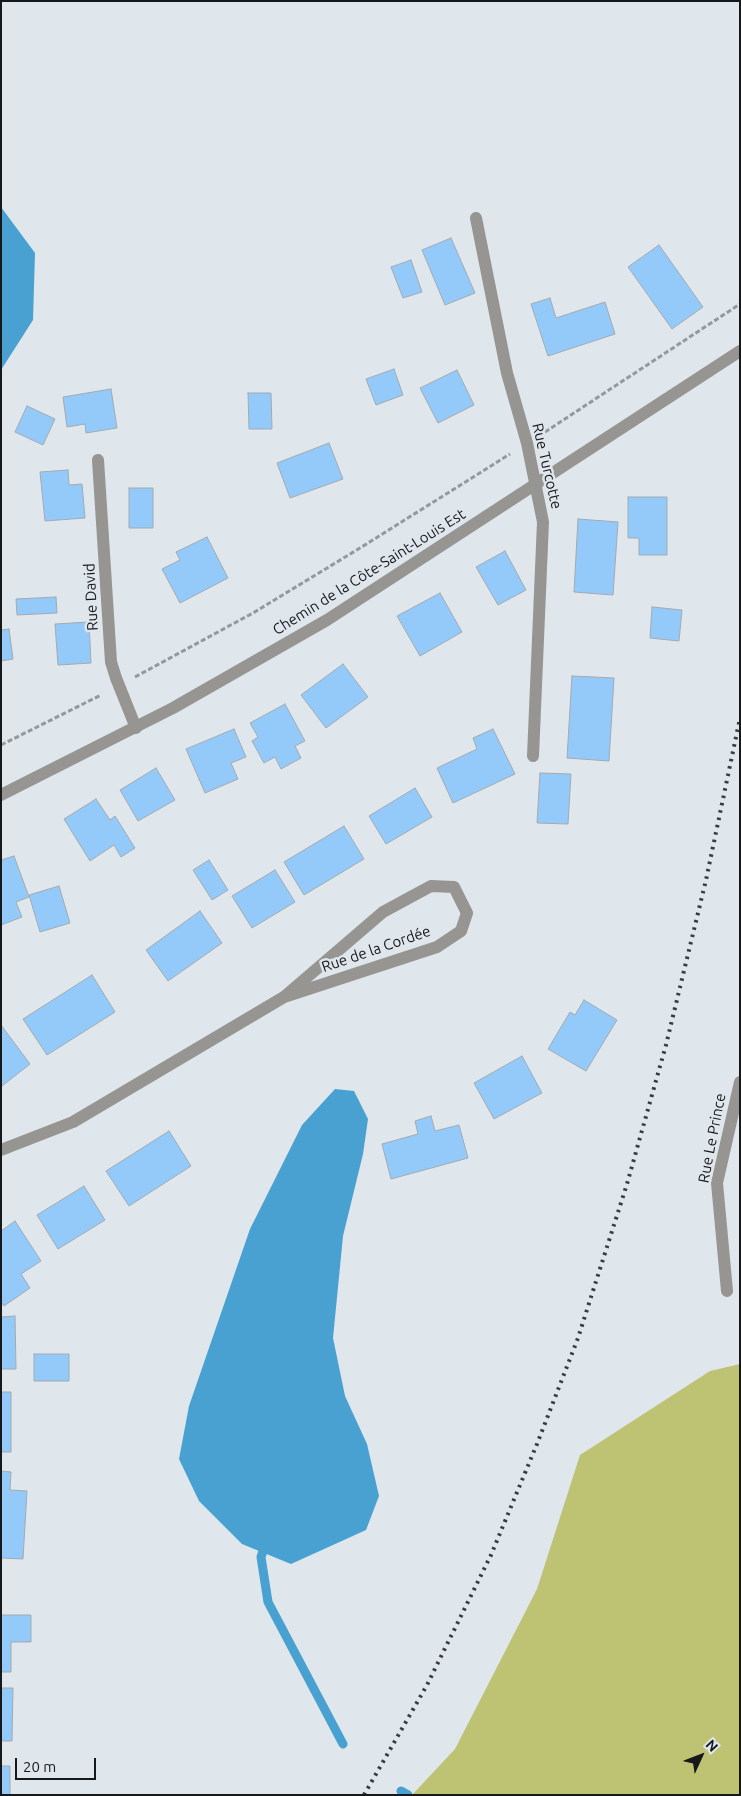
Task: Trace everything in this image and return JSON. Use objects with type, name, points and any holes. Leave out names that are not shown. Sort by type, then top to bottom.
[{"type":"street","name":"Rue Turcotte","points":[[476,218],[506,373],[527,443],[543,522],[533,756]]},
{"type":"street","name":"Chemin de la Côte-Saint-Louis Est","points":[[1,795],[136,728],[327,620],[740,351]]},
{"type":"street","name":"Rue David","points":[[98,460],[112,662],[116,678],[136,728]]},
{"type":"street","name":"Rue de la Cordée","points":[[1,1150],[73,1122],[284,997],[383,912],[431,886],[454,887],[467,914],[460,931],[437,947],[284,997]]},
{"type":"street","name":"Rue Le Prince","points":[[727,1291],[717,1183],[740,1082]]},
{"type":"path","points":[[544,432],[740,304]]},
{"type":"path","name":"Chemin de la Côte-Saint-Louis Est","points":[[129,680],[199,643],[324,570],[518,449]]},
{"type":"path","points":[[1,745],[104,693]]},
{"type":"green space","points":[[740,1364],[740,1795],[412,1795],[455,1749],[537,1589],[580,1455],[710,1371]]},
{"type":"water","points":[[1,207],[35,253],[33,320],[1,370]]},
{"type":"water","points":[[335,1089],[354,1091],[368,1119],[363,1154],[343,1236],[333,1338],[345,1396],[367,1444],[379,1496],[366,1530],[291,1564],[242,1544],[199,1501],[179,1459],[189,1406],[250,1229],[302,1125]]},
{"type":"building","points":[[451,238],[475,293],[445,305],[422,250]]},
{"type":"building","points":[[659,245],[703,307],[672,329],[628,267]]},
{"type":"building","points":[[411,260],[422,292],[403,298],[391,267]]},
{"type":"building","points":[[550,298],[556,318],[605,302],[615,334],[548,356],[531,304]]},
{"type":"building","points":[[394,369],[403,395],[376,405],[366,379]]},
{"type":"building","points":[[457,370],[474,405],[438,423],[420,388]]},
{"type":"building","points":[[111,389],[117,428],[86,433],[85,424],[67,427],[63,397]]},
{"type":"building","points":[[248,393],[271,393],[272,429],[249,429]]},
{"type":"building","points":[[27,406],[55,419],[43,445],[15,432]]},
{"type":"building","points":[[329,443],[343,479],[290,498],[277,463]]},
{"type":"building","points":[[68,470],[69,485],[82,484],[85,518],[45,521],[40,472]]},
{"type":"building","points":[[129,488],[153,488],[153,528],[129,528]]},
{"type":"building","points":[[628,497],[667,497],[667,555],[639,555],[639,538],[628,538]]},
{"type":"building","points":[[578,519],[618,522],[613,595],[574,592]]},
{"type":"building","points":[[207,537],[228,578],[180,603],[162,569],[180,560],[176,552]]},
{"type":"building","points":[[505,551],[526,590],[498,605],[476,567]]},
{"type":"building","points":[[440,593],[462,632],[420,656],[397,616]]},
{"type":"building","points":[[56,597],[57,613],[17,615],[16,599]]},
{"type":"building","points":[[652,607],[682,610],[679,641],[650,638]]},
{"type":"building","points":[[89,622],[91,663],[58,665],[55,624]]},
{"type":"building","points":[[9,629],[13,659],[1,661],[1,630]]},
{"type":"building","points":[[343,664],[368,697],[326,728],[301,695]]},
{"type":"building","points":[[572,676],[614,678],[609,761],[567,758]]},
{"type":"building","points":[[285,704],[305,741],[295,746],[301,758],[281,769],[275,757],[264,763],[252,741],[258,737],[250,723]]},
{"type":"building","points":[[234,729],[246,757],[231,763],[238,779],[205,793],[186,749]]},
{"type":"building","points":[[493,729],[515,774],[453,803],[437,768],[477,749],[473,738]]},
{"type":"building","points":[[156,768],[175,800],[138,821],[120,790]]},
{"type":"building","points":[[540,773],[571,774],[568,824],[537,823]]},
{"type":"building","points":[[415,788],[432,817],[386,844],[369,816]]},
{"type":"building","points":[[96,799],[110,820],[115,816],[135,848],[121,857],[114,845],[90,861],[64,819]]},
{"type":"building","points":[[344,826],[364,859],[304,895],[284,862]]},
{"type":"building","points":[[14,856],[29,897],[16,902],[22,917],[1,925],[1,860]]},
{"type":"building","points":[[209,860],[228,890],[212,900],[193,870]]},
{"type":"building","points":[[275,870],[295,902],[252,928],[232,896]]},
{"type":"building","points":[[59,886],[70,923],[40,932],[29,895]]},
{"type":"building","points":[[200,911],[222,943],[168,981],[146,950]]},
{"type":"building","points":[[92,975],[115,1012],[47,1055],[23,1019]]},
{"type":"building","points":[[584,1000],[617,1020],[586,1071],[548,1049],[570,1012],[575,1015]]},
{"type":"building","points":[[1,1025],[30,1064],[2,1086],[1,1085]]},
{"type":"building","points":[[522,1056],[542,1093],[494,1119],[474,1083]]},
{"type":"building","points":[[431,1116],[435,1131],[459,1125],[468,1158],[391,1179],[382,1144],[418,1134],[415,1121]]},
{"type":"building","points":[[169,1131],[191,1166],[129,1206],[106,1171]]},
{"type":"building","points":[[84,1186],[105,1220],[58,1249],[37,1215]]},
{"type":"building","points":[[15,1221],[41,1261],[21,1274],[30,1288],[4,1306],[1,1302],[1,1231]]},
{"type":"building","points":[[15,1316],[16,1369],[1,1369],[1,1317]]},
{"type":"building","points":[[34,1354],[69,1354],[69,1381],[34,1381]]},
{"type":"building","points":[[1,1392],[11,1392],[11,1452],[1,1452]]},
{"type":"building","points":[[1,1471],[11,1472],[10,1490],[27,1491],[23,1559],[1,1558]]},
{"type":"building","points":[[1,1615],[31,1615],[31,1642],[11,1642],[11,1672],[1,1672]]},
{"type":"building","points":[[1,1688],[13,1688],[12,1741],[1,1741]]},
{"type":"building","points":[[1,1766],[10,1766],[10,1795],[1,1795]]},
{"type":"waterway","points":[[266,1542],[261,1557],[268,1602],[343,1744]]},
{"type":"waterway","points":[[401,1791],[408,1795]]},
{"type":"railway","points":[[364,1795],[427,1685],[491,1555],[578,1338],[627,1184],[666,1045],[706,880],[740,718]]}]
